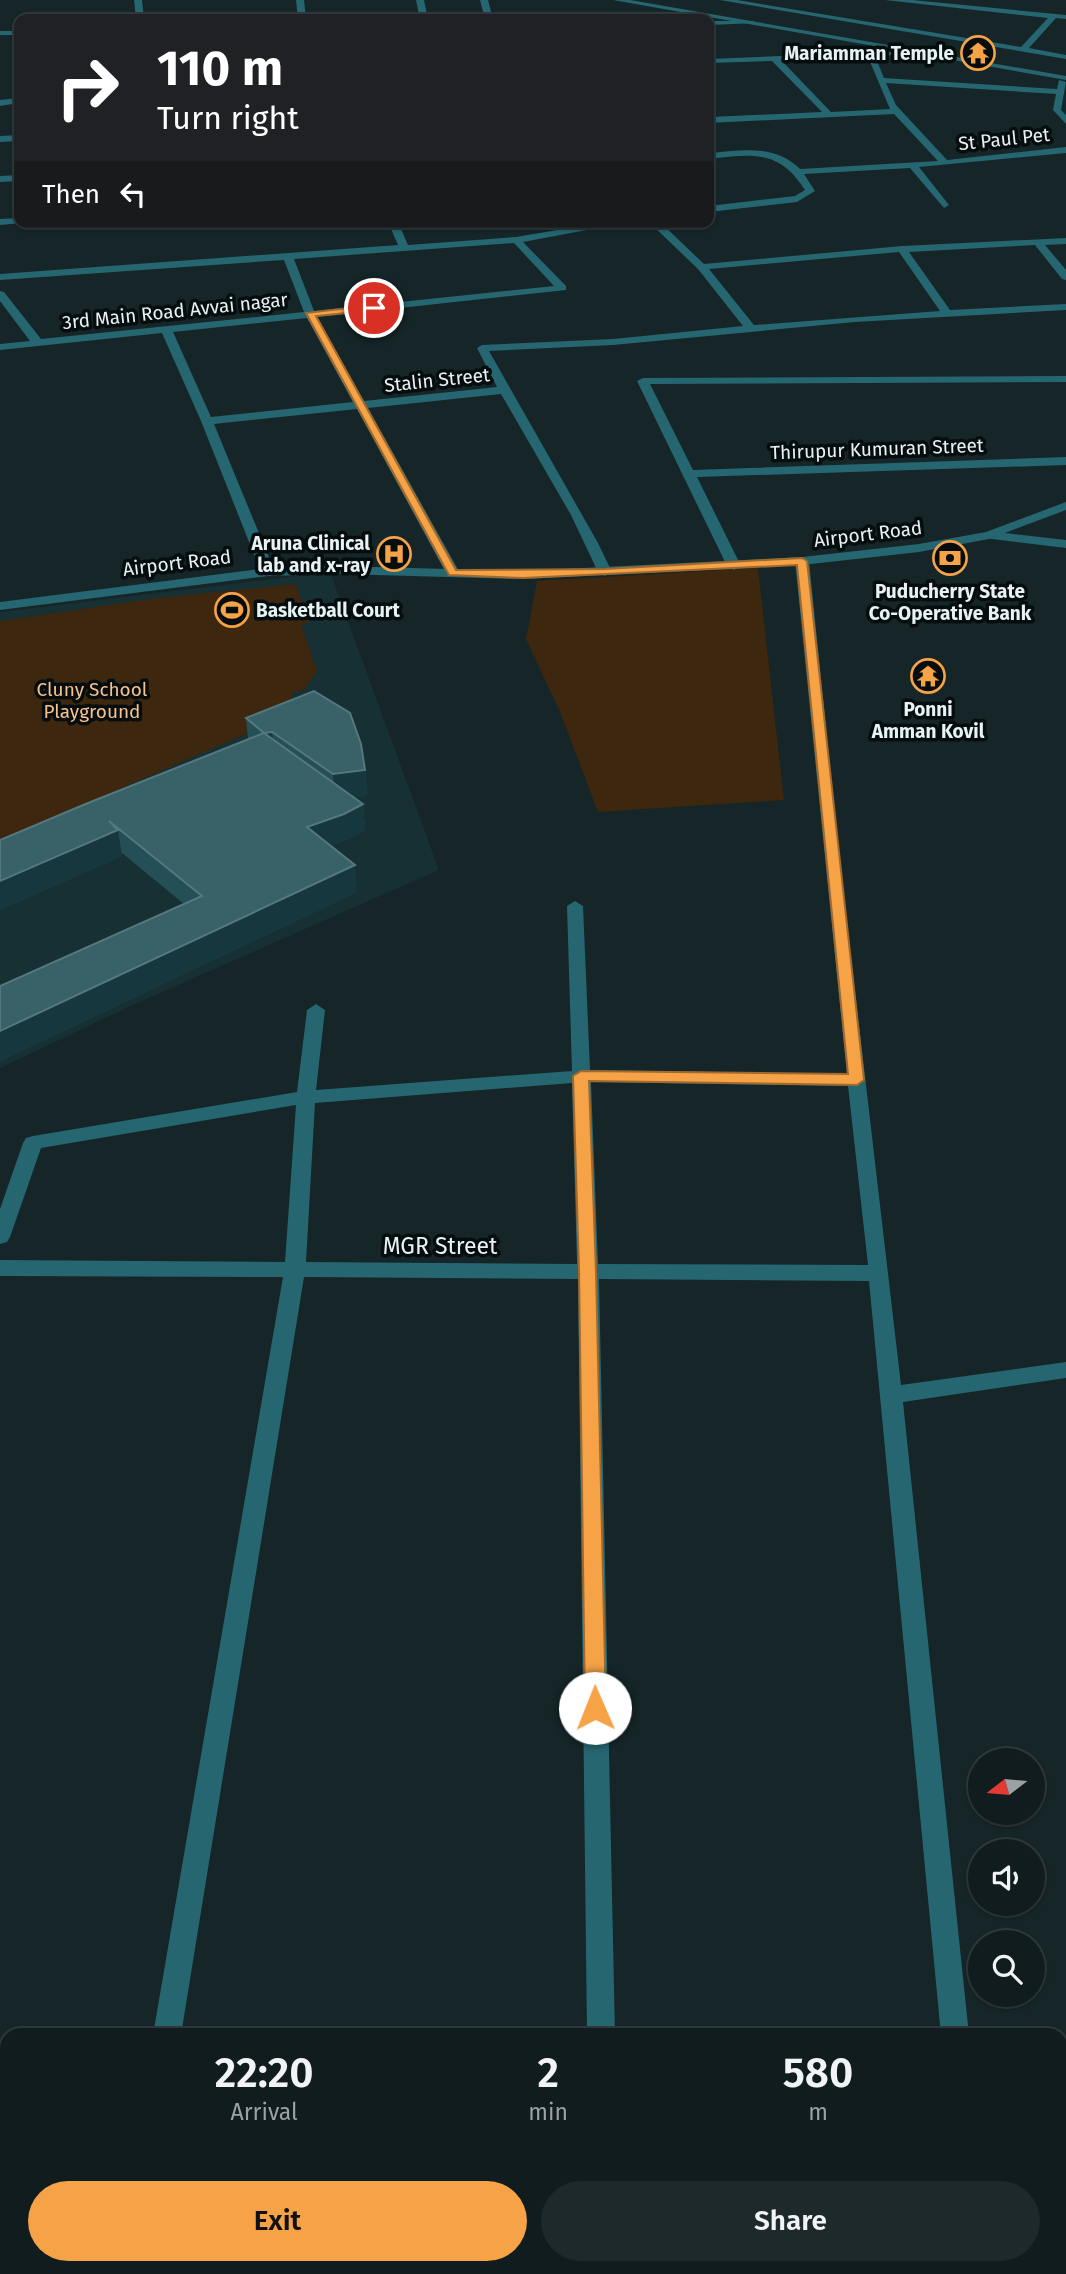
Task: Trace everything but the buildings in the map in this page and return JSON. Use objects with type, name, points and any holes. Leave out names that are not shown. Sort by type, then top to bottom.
[{"type":"street","points":[[617,0],[700,14]]},
{"type":"street","points":[[724,0],[1066,57]]},
{"type":"street","points":[[889,0],[978,4],[1066,17]]},
{"type":"street","points":[[714,16],[1064,78],[1059,92],[1061,118],[1066,121]]},
{"type":"street","points":[[1023,50],[1054,16]]},
{"type":"street","points":[[714,23],[753,23]]},
{"type":"street","points":[[944,56],[972,42]]},
{"type":"street","points":[[714,61],[920,52]]},
{"type":"street","points":[[870,53],[892,106],[945,163]]},
{"type":"street","points":[[774,58],[830,114]]},
{"type":"street","points":[[881,80],[1059,92]]},
{"type":"street","points":[[714,119],[897,111]]},
{"type":"street","name":"St Paul Pet","points":[[800,172],[945,163],[1066,150]]},
{"type":"street","points":[[714,156],[759,151],[774,154],[800,172],[810,191],[797,199],[714,208]]},
{"type":"street","points":[[912,165],[944,205]]},
{"type":"street","points":[[396,228],[404,248]]},
{"type":"street","points":[[543,228],[548,234]]},
{"type":"street","points":[[0,277],[516,240],[586,228]]},
{"type":"street","points":[[660,228],[702,267],[751,329]]},
{"type":"street","name":"3rd Main Road Avvai nagar","points":[[0,347],[562,288],[516,240]]},
{"type":"street","points":[[1037,241],[1066,277]]},
{"type":"street","points":[[702,267],[901,249],[1066,241]]},
{"type":"street","points":[[901,249],[947,314]]},
{"type":"street","points":[[288,257],[310,313],[363,405],[453,573]]},
{"type":"street","points":[[0,294],[38,343]]},
{"type":"street","points":[[605,572],[586,526],[503,390],[482,348],[613,342],[751,329],[1066,307]]},
{"type":"street","points":[[166,329],[207,421],[268,572]]},
{"type":"street","points":[[734,566],[643,381],[1066,379]]},
{"type":"street","name":"Stalin Street","points":[[207,421],[503,390]]},
{"type":"street","name":"Thirupur Kumuran Street","points":[[689,474],[1066,461]]},
{"type":"street","name":"Airport Road","points":[[0,606],[268,572],[339,570],[523,575],[802,561],[919,548],[989,534],[1066,506]]},
{"type":"street","points":[[989,534],[1066,544]]},
{"type":"street","points":[[802,561],[879,1273],[954,2028]]},
{"type":"street","points":[[575,906],[588,1271],[601,2028]]},
{"type":"street","points":[[168,2028],[295,1269],[306,1097],[316,1010]]},
{"type":"street","points":[[0,1237],[33,1143],[306,1097],[581,1076],[857,1080]]},
{"type":"street","name":"MGR Street","points":[[0,1268],[879,1273]]},
{"type":"street","points":[[890,1395],[1066,1370]]},
{"type":"shaded area","points":[[330,572],[439,870],[135,1004],[0,1068],[0,612]]},
{"type":"green space","points":[[758,568],[784,800],[598,812],[560,712],[526,639],[537,581]]},
{"type":"green space","name":"Cluny School Playground","points":[[295,584],[310,622],[301,624],[317,671],[304,690],[293,692],[287,716],[0,841],[0,621],[157,598]]},
{"type":"place","name":"Mariamman Temple","points":[[978,53]]},
{"type":"place","name":"Aruna Clinical lab and x-ray","points":[[394,554]]},
{"type":"place","name":"Puducherry State Co-Operative Bank","points":[[950,558]]},
{"type":"place","name":"Basketball Court","points":[[232,610]]},
{"type":"place","name":"Ponni Amman Kovil","points":[[928,676]]},
{"type":"route","points":[[374,308],[310,313],[363,405],[453,573],[523,575],[802,561],[857,1080],[581,1076],[588,1271],[595,1708]]}]
